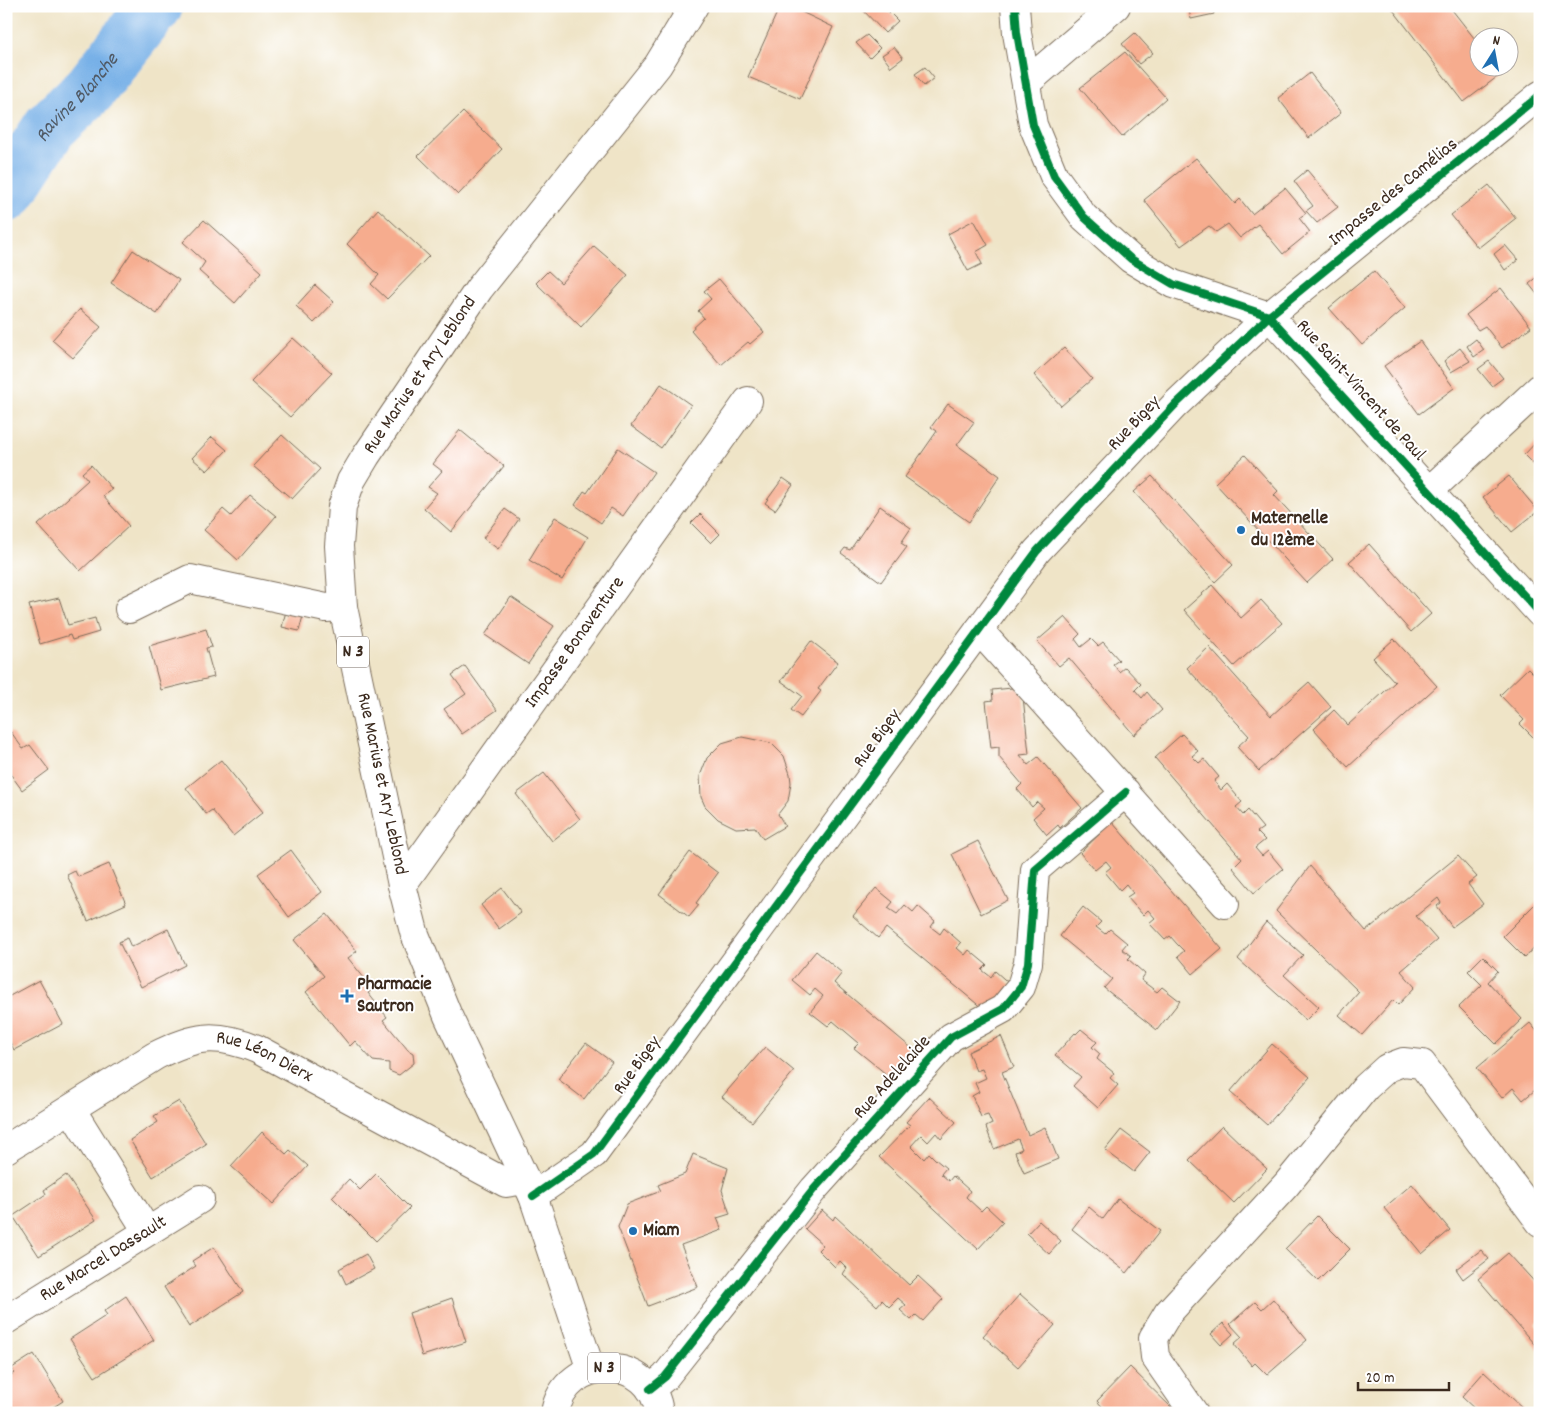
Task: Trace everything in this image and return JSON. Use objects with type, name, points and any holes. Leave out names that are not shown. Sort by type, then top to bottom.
[{"type":"street","name":"Rue Marius et Ary Leblond","points":[[591,1370],[530,1188],[448,1016],[414,932],[402,885],[343,607],[339,546],[342,508],[351,482],[361,465],[479,289],[658,65],[694,6]]},
{"type":"street","name":"Rue Saint-Vincent de Paul","points":[[1016,6],[1034,125],[1054,176],[1084,217],[1131,259],[1173,284],[1269,316],[1540,613]]},
{"type":"street","points":[[1026,82],[1116,6]]},
{"type":"street","name":"Impasse des Camélias","points":[[1269,316],[1540,95]]},
{"type":"street","name":"Rue Bigey","points":[[530,1188],[594,1154],[1037,551],[1175,405],[1269,316]]},
{"type":"street","points":[[1429,491],[1540,388]]},
{"type":"street","name":"Impasse Bonaventure","points":[[402,885],[748,401]]},
{"type":"street","points":[[129,609],[190,579],[326,608],[343,607]]},
{"type":"street","points":[[979,630],[1225,904]]},
{"type":"street","name":"Rue Adelelaide","points":[[655,1401],[665,1378],[814,1189],[951,1038],[1003,1009],[1022,987],[1028,963],[1034,870],[1126,792]]},
{"type":"street","name":"Rue Léon Dierx","points":[[6,1149],[155,1056],[181,1043],[207,1038],[233,1039],[257,1049],[506,1184],[530,1188]]},
{"type":"street","points":[[1194,1413],[1154,1357],[1152,1338],[1168,1313],[1286,1185],[1366,1087],[1387,1068],[1403,1062],[1422,1064],[1540,1222]]},
{"type":"street","points":[[71,1109],[147,1231]]},
{"type":"street","name":"Rue Marcel Dassault","points":[[6,1320],[200,1199]]},
{"type":"street","name":"N 3","points":[[555,1413],[557,1403],[564,1389],[576,1377],[591,1370],[608,1367],[624,1370],[639,1378],[655,1401]]},
{"type":"building","points":[[780,6],[789,6],[833,27],[800,99],[748,77]]},
{"type":"building","points":[[859,6],[883,6],[898,21],[885,33]]},
{"type":"building","points":[[1188,6],[1212,6],[1214,14],[1191,19]]},
{"type":"building","points":[[1390,6],[1449,6],[1468,30],[1468,78],[1496,78],[1464,102]]},
{"type":"building","points":[[1135,33],[1153,53],[1139,64],[1122,44]]},
{"type":"building","points":[[867,35],[880,48],[870,58],[856,43]]},
{"type":"building","points":[[894,47],[903,58],[891,67],[882,55]]},
{"type":"building","points":[[1125,52],[1166,98],[1122,137],[1080,88]]},
{"type":"building","points":[[925,67],[934,78],[924,86],[915,74]]},
{"type":"building","points":[[1310,73],[1341,113],[1309,138],[1278,98]]},
{"type":"building","points":[[463,112],[502,149],[458,195],[418,156]]},
{"type":"building","points":[[1196,158],[1235,204],[1240,199],[1252,214],[1285,188],[1306,213],[1299,218],[1310,232],[1283,254],[1258,224],[1240,238],[1228,224],[1216,232],[1209,226],[1181,246],[1144,200]]},
{"type":"building","points":[[1307,170],[1338,207],[1317,223],[1306,211],[1313,206],[1294,181]]},
{"type":"building","points":[[1489,185],[1516,218],[1478,248],[1451,215]]},
{"type":"building","points":[[378,209],[429,256],[387,299],[371,284],[379,275],[347,244]]},
{"type":"building","points":[[204,220],[262,272],[235,303],[199,271],[205,262],[183,242]]},
{"type":"building","points":[[974,220],[988,245],[976,252],[982,264],[968,271],[948,234]]},
{"type":"building","points":[[1505,245],[1518,260],[1505,270],[1494,254]]},
{"type":"building","points":[[594,246],[628,275],[581,327],[536,283],[548,271],[561,283]]},
{"type":"building","points":[[133,250],[179,280],[157,314],[111,283]]},
{"type":"building","points":[[1374,271],[1405,308],[1362,345],[1329,308]]},
{"type":"building","points":[[1540,275],[1540,298],[1529,284]]},
{"type":"building","points":[[719,279],[764,332],[750,344],[748,342],[721,365],[691,330],[704,318],[698,311],[711,299],[704,291]]},
{"type":"building","points":[[315,285],[334,302],[314,323],[296,306]]},
{"type":"building","points":[[1501,288],[1531,327],[1502,348],[1485,326],[1478,330],[1466,315]]},
{"type":"building","points":[[80,309],[101,327],[73,358],[52,340]]},
{"type":"building","points":[[293,338],[332,373],[290,417],[251,382]]},
{"type":"building","points":[[1476,339],[1484,350],[1474,357],[1467,346]]},
{"type":"building","points":[[1420,341],[1454,388],[1419,414],[1384,366]]},
{"type":"building","points":[[1064,348],[1092,379],[1061,406],[1034,375]]},
{"type":"building","points":[[1460,348],[1470,361],[1451,372],[1444,361]]},
{"type":"building","points":[[1489,361],[1503,378],[1492,386],[1478,369]]},
{"type":"building","points":[[661,384],[691,405],[661,448],[631,426]]},
{"type":"building","points":[[948,404],[974,422],[957,445],[1000,476],[969,522],[905,477],[937,431],[931,427]]},
{"type":"building","points":[[460,430],[504,466],[451,532],[424,508],[437,493],[428,487],[442,471],[433,464]]},
{"type":"building","points":[[282,435],[320,469],[292,499],[253,466]]},
{"type":"building","points":[[212,437],[227,450],[207,471],[192,458]]},
{"type":"building","points":[[1540,438],[1540,471],[1524,455]]},
{"type":"building","points":[[618,448],[654,472],[623,516],[611,508],[601,523],[575,505],[584,491],[587,493]]},
{"type":"building","points":[[1245,455],[1278,491],[1274,495],[1333,559],[1307,583],[1215,483]]},
{"type":"building","points":[[91,465],[112,489],[103,496],[129,526],[80,571],[38,525],[88,480],[82,473]]},
{"type":"building","points":[[1152,476],[1233,565],[1215,582],[1134,492]]},
{"type":"building","points":[[1509,476],[1538,511],[1512,532],[1483,497]]},
{"type":"building","points":[[783,478],[793,485],[775,510],[765,503]]},
{"type":"building","points":[[250,495],[276,516],[238,560],[204,530],[223,509],[231,516]]},
{"type":"building","points":[[880,506],[911,528],[901,543],[907,547],[881,582],[841,553],[845,548],[850,550]]},
{"type":"building","points":[[505,509],[519,519],[498,549],[483,538]]},
{"type":"building","points":[[700,514],[720,534],[711,543],[691,523]]},
{"type":"building","points":[[555,517],[588,537],[562,580],[529,560]]},
{"type":"building","points":[[1369,544],[1431,614],[1411,632],[1349,562]]},
{"type":"building","points":[[1212,585],[1241,618],[1261,600],[1282,623],[1234,666],[1184,610]]},
{"type":"building","points":[[511,597],[554,626],[528,664],[485,635]]},
{"type":"building","points":[[59,598],[68,625],[95,618],[99,632],[72,640],[70,635],[40,644],[29,605]]},
{"type":"building","points":[[286,611],[303,616],[299,631],[282,627]]},
{"type":"building","points":[[1065,617],[1080,634],[1075,639],[1081,647],[1091,639],[1098,646],[1103,642],[1119,660],[1113,664],[1119,672],[1125,667],[1141,684],[1135,690],[1142,698],[1147,692],[1162,710],[1134,735],[1069,658],[1059,666],[1037,641]]},
{"type":"building","points":[[206,629],[212,647],[206,648],[214,677],[161,690],[149,646]]},
{"type":"building","points":[[1394,639],[1437,686],[1348,767],[1314,729],[1334,710],[1348,725],[1395,682],[1373,658]]},
{"type":"building","points":[[811,641],[838,662],[818,689],[821,691],[801,717],[791,710],[802,696],[781,681]]},
{"type":"building","points":[[1209,647],[1271,716],[1309,682],[1331,707],[1259,771],[1237,747],[1249,736],[1187,668]]},
{"type":"building","points":[[465,666],[497,710],[462,734],[444,709],[466,694],[452,675]]},
{"type":"building","points":[[1528,668],[1540,680],[1540,744],[1520,724],[1524,720],[1500,695]]},
{"type":"building","points":[[1022,687],[1029,754],[1020,755],[1028,765],[1038,757],[1082,808],[1060,828],[1058,825],[1047,835],[1033,818],[1044,808],[1037,802],[1032,807],[1017,789],[1022,784],[999,757],[999,747],[991,748],[986,701],[993,700],[992,690]]},
{"type":"building","points":[[11,732],[23,749],[30,745],[49,770],[22,790],[6,768],[6,763],[10,760],[6,754],[6,735]]},
{"type":"building","points":[[1182,734],[1198,751],[1192,756],[1199,763],[1204,759],[1219,777],[1214,781],[1221,790],[1227,784],[1242,802],[1236,807],[1243,815],[1248,810],[1263,828],[1257,832],[1265,840],[1255,848],[1262,856],[1268,851],[1283,869],[1254,893],[1233,868],[1242,859],[1155,758]]},
{"type":"building","points":[[742,737],[771,743],[784,756],[790,774],[791,783],[788,801],[778,814],[785,826],[763,839],[755,827],[736,828],[718,819],[705,806],[701,797],[700,776],[707,758],[722,743]]},
{"type":"building","points":[[221,760],[263,812],[233,836],[212,810],[206,814],[186,788]]},
{"type":"building","points":[[544,773],[580,819],[552,841],[516,794]]},
{"type":"building","points":[[1112,822],[1222,949],[1193,974],[1178,956],[1184,951],[1170,936],[1165,940],[1149,923],[1155,918],[1148,910],[1143,915],[1127,897],[1133,893],[1126,884],[1120,890],[1105,872],[1111,867],[1106,861],[1095,870],[1080,853]]},
{"type":"building","points":[[978,841],[1008,900],[981,914],[952,854]]},
{"type":"building","points":[[291,850],[322,892],[289,917],[258,874]]},
{"type":"building","points":[[690,852],[718,873],[696,903],[699,905],[689,917],[659,894]]},
{"type":"building","points":[[1458,856],[1477,877],[1468,884],[1483,904],[1452,927],[1437,906],[1441,903],[1438,898],[1416,916],[1437,940],[1401,971],[1415,987],[1398,1005],[1393,1000],[1362,1035],[1339,1015],[1359,992],[1276,911],[1310,866],[1366,931]]},
{"type":"building","points":[[109,864],[126,904],[88,921],[67,875],[75,871],[78,877]]},
{"type":"building","points":[[502,888],[521,913],[499,929],[481,905]]},
{"type":"building","points":[[876,888],[893,902],[888,908],[897,914],[905,905],[913,912],[918,906],[935,921],[931,927],[940,934],[944,928],[961,943],[957,948],[965,955],[969,950],[987,965],[982,970],[991,977],[995,971],[1012,986],[989,1014],[886,928],[878,938],[853,916]]},
{"type":"building","points":[[1540,899],[1540,942],[1525,958],[1503,936]]},
{"type":"building","points":[[1083,907],[1101,922],[1096,927],[1105,934],[1110,929],[1127,943],[1122,949],[1131,956],[1128,959],[1145,974],[1141,980],[1157,992],[1162,987],[1180,1001],[1157,1030],[1104,988],[1112,979],[1060,936]]},
{"type":"building","points":[[327,914],[357,951],[348,958],[373,989],[368,993],[387,1017],[383,1020],[408,1050],[413,1053],[414,1063],[399,1075],[389,1071],[389,1063],[373,1061],[355,1041],[350,1046],[306,992],[324,976],[294,940]]},
{"type":"building","points":[[1266,922],[1303,955],[1284,975],[1319,1007],[1306,1020],[1238,959]]},
{"type":"building","points":[[168,929],[185,965],[141,987],[119,942],[127,938],[131,947]]},
{"type":"building","points":[[816,951],[842,973],[834,983],[922,1057],[903,1080],[895,1073],[891,1078],[854,1048],[859,1043],[833,1021],[828,1026],[810,1012],[823,996],[815,989],[810,995],[792,980]]},
{"type":"building","points":[[1483,956],[1498,971],[1488,982],[1522,1019],[1496,1044],[1459,1007],[1482,985],[1468,971]]},
{"type":"building","points":[[39,980],[63,1024],[14,1050],[6,1034],[6,998]]},
{"type":"building","points":[[1530,1023],[1540,1035],[1540,1086],[1523,1100],[1513,1088],[1502,1098],[1477,1068]]},
{"type":"building","points":[[1081,1029],[1097,1042],[1092,1047],[1100,1054],[1097,1059],[1114,1073],[1110,1078],[1118,1085],[1098,1108],[1073,1086],[1081,1077],[1055,1055]]},
{"type":"building","points":[[1001,1036],[1014,1067],[1002,1072],[1028,1135],[1045,1127],[1058,1159],[1024,1173],[1015,1152],[1022,1149],[1018,1139],[994,1149],[986,1127],[992,1124],[988,1115],[981,1117],[972,1096],[979,1092],[975,1083],[986,1078],[982,1069],[976,1071],[968,1052]]},
{"type":"building","points":[[586,1043],[612,1062],[584,1099],[558,1079]]},
{"type":"building","points":[[1272,1044],[1310,1077],[1267,1125],[1230,1092]]},
{"type":"building","points":[[765,1047],[794,1071],[752,1122],[722,1097]]},
{"type":"building","points":[[929,1097],[956,1122],[941,1139],[936,1133],[928,1142],[921,1135],[911,1146],[924,1159],[929,1153],[946,1168],[941,1174],[949,1181],[953,1176],[970,1191],[966,1197],[981,1211],[986,1206],[1003,1222],[978,1249],[879,1157],[910,1125],[906,1122]]},
{"type":"building","points":[[179,1101],[206,1144],[153,1177],[130,1140],[158,1122],[154,1116]]},
{"type":"building","points":[[1222,1126],[1267,1169],[1234,1203],[1189,1160]]},
{"type":"building","points":[[1121,1130],[1150,1152],[1134,1172],[1105,1150]]},
{"type":"building","points":[[262,1132],[286,1154],[290,1150],[308,1166],[273,1204],[231,1166]]},
{"type":"building","points":[[693,1154],[728,1168],[722,1190],[730,1214],[717,1218],[722,1230],[681,1245],[698,1287],[648,1306],[618,1227],[627,1204],[661,1191],[658,1185],[685,1174]]},
{"type":"building","points":[[376,1174],[410,1208],[376,1241],[332,1197],[349,1179],[360,1190]]},
{"type":"building","points":[[66,1175],[96,1220],[39,1256],[13,1216],[46,1194],[44,1190]]},
{"type":"building","points":[[1412,1184],[1450,1230],[1422,1254],[1384,1208]]},
{"type":"building","points":[[1118,1199],[1160,1231],[1127,1273],[1072,1229],[1089,1207],[1103,1219]]},
{"type":"building","points":[[822,1210],[833,1220],[835,1216],[909,1285],[918,1276],[943,1299],[923,1321],[916,1315],[911,1320],[900,1310],[906,1305],[898,1298],[889,1307],[882,1300],[877,1306],[843,1274],[847,1268],[840,1261],[835,1267],[818,1250],[823,1245],[805,1229]]},
{"type":"building","points":[[1317,1216],[1350,1249],[1318,1281],[1285,1249]]},
{"type":"building","points":[[1039,1221],[1061,1241],[1049,1254],[1027,1234]]},
{"type":"building","points":[[214,1247],[243,1292],[189,1327],[164,1287],[196,1266],[192,1261]]},
{"type":"building","points":[[1481,1250],[1489,1259],[1463,1279],[1456,1269]]},
{"type":"building","points":[[1508,1253],[1540,1288],[1540,1320],[1535,1324],[1540,1330],[1540,1351],[1478,1279]]},
{"type":"building","points":[[366,1254],[374,1269],[346,1284],[339,1269]]},
{"type":"building","points":[[1020,1294],[1055,1325],[1018,1367],[983,1336]]},
{"type":"building","points":[[126,1296],[154,1340],[95,1377],[70,1339],[107,1315],[104,1311]]},
{"type":"building","points":[[452,1298],[466,1342],[422,1356],[409,1313]]},
{"type":"building","points":[[1273,1299],[1307,1340],[1267,1375],[1255,1363],[1252,1366],[1234,1344],[1242,1337],[1230,1324],[1255,1302],[1262,1309]]},
{"type":"building","points":[[1223,1323],[1233,1334],[1221,1345],[1211,1334]]},
{"type":"building","points":[[34,1354],[63,1401],[44,1413],[6,1413],[6,1378],[14,1373],[12,1368]]},
{"type":"building","points":[[1130,1367],[1174,1410],[1172,1413],[1108,1413],[1097,1401]]},
{"type":"building","points":[[1484,1372],[1524,1409],[1521,1413],[1479,1413],[1462,1397]]},
{"type":"waterway","name":"Ravine Blanche","points":[[6,195],[50,127],[90,89],[155,6]]},
{"type":"cycle path","points":[[1015,6],[1017,33],[1033,125],[1054,176],[1084,217],[1131,259],[1173,284],[1269,316],[1540,613]]},
{"type":"cycle path","points":[[533,1196],[594,1154],[1037,551],[1175,405],[1269,316],[1540,95]]},
{"type":"cycle path","points":[[650,1389],[665,1377],[814,1189],[951,1037],[1003,1009],[1021,987],[1028,963],[1035,870],[1126,792]]},
{"type":"place","name":"Maternelle du 12ème","points":[[1241,530]]},
{"type":"place","name":"Pharmacie Sautron","points":[[347,996]]},
{"type":"place","name":"Miam","points":[[633,1231]]}]
